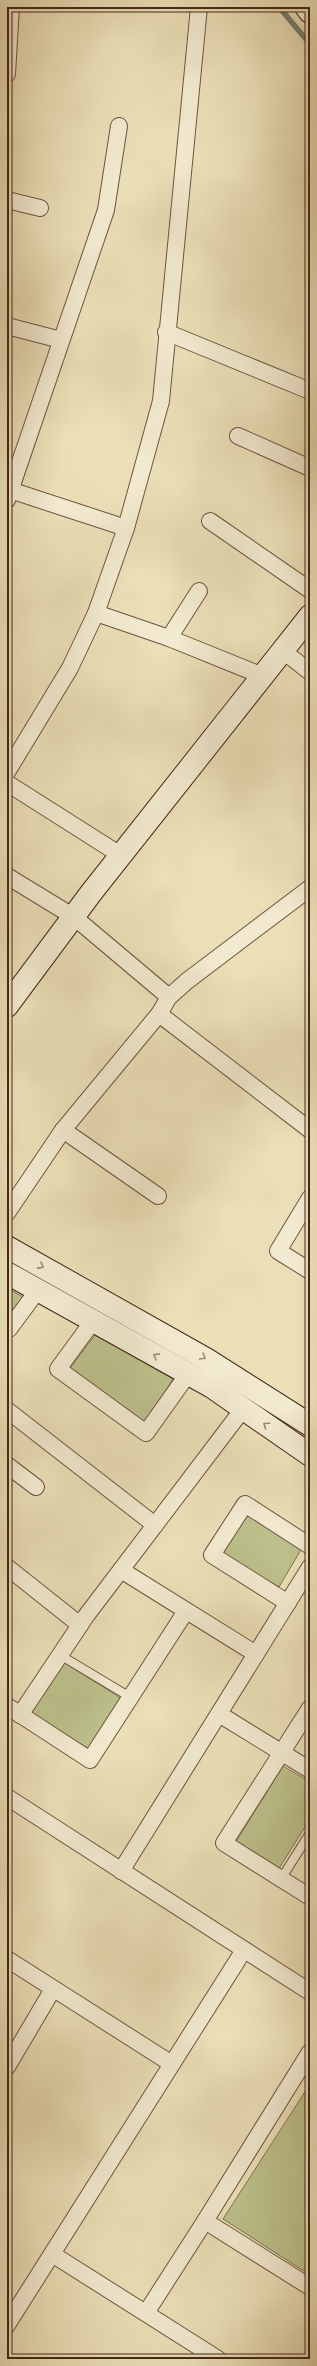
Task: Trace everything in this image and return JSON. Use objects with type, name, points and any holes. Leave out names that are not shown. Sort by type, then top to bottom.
[{"type":"street","points":[[7,74],[11,7]]},
{"type":"street","points":[[7,772],[70,668],[96,614],[126,528],[161,401],[166,332],[199,7]]},
{"type":"street","points":[[306,7],[310,12]]},
{"type":"street","points":[[119,126],[106,210],[9,495],[126,528]]},
{"type":"street","points":[[7,200],[40,208]]},
{"type":"street","points":[[7,326],[61,340]]},
{"type":"street","points":[[166,332],[310,391]]},
{"type":"street","points":[[238,436],[310,468]]},
{"type":"street","points":[[210,521],[310,590]]},
{"type":"street","points":[[169,638],[199,591]]},
{"type":"street","points":[[96,614],[169,638],[263,676]]},
{"type":"street","points":[[7,1006],[74,917],[310,616]]},
{"type":"street","points":[[283,651],[310,672]]},
{"type":"street","points":[[7,783],[122,856]]},
{"type":"street","points":[[7,876],[74,917],[168,997]]},
{"type":"street","points":[[7,1213],[63,1130],[159,1014],[168,997],[231,946],[310,888]]},
{"type":"street","points":[[159,1014],[310,1130]]},
{"type":"street","points":[[63,1130],[158,1196]]},
{"type":"street","points":[[310,1198],[278,1251],[310,1271]]},
{"type":"street","points":[[7,1247],[206,1359],[308,1421],[292,1443]]},
{"type":"street","points":[[7,1273],[212,1387],[310,1455]]},
{"type":"street","points":[[7,1328],[8,1329],[38,1290]]},
{"type":"street","points":[[93,1321],[58,1369],[146,1433],[188,1374]]},
{"type":"street","points":[[186,1611],[90,1760],[14,1710],[60,1655],[80,1625],[243,1409]]},
{"type":"street","points":[[7,1410],[155,1525]]},
{"type":"street","points":[[7,1465],[36,1487]]},
{"type":"street","points":[[288,1603],[212,1555],[245,1504],[310,1546]]},
{"type":"street","points":[[7,1567],[80,1625]]},
{"type":"street","points":[[121,1871],[310,1567]]},
{"type":"street","points":[[121,1570],[256,1654]]},
{"type":"street","points":[[310,1708],[224,1843],[310,1897]]},
{"type":"street","points":[[219,1714],[310,1770]]},
{"type":"street","points":[[7,1797],[310,1992]]},
{"type":"street","points":[[7,2324],[244,1950]]},
{"type":"street","points":[[7,1959],[172,2064]]},
{"type":"street","points":[[7,2066],[53,1989]]},
{"type":"street","points":[[146,2313],[206,2221],[310,2052]]},
{"type":"street","points":[[206,2221],[310,2287]]},
{"type":"street","points":[[52,2254],[218,2359]]},
{"type":"lane","points":[[60,1655],[130,1698]]},
{"type":"lane","points":[[281,1879],[310,1833]]},
{"type":"green space","points":[[7,1288],[23,1297],[7,1317]]},
{"type":"green space","points":[[95,1335],[173,1379],[145,1423],[70,1368]]},
{"type":"green space","points":[[246,1514],[302,1548],[279,1587],[223,1554]]},
{"type":"green space","points":[[63,1662],[121,1698],[89,1749],[31,1713]]},
{"type":"green space","points":[[283,1766],[310,1782],[310,1819],[278,1870],[235,1843]]},
{"type":"green space","points":[[310,2084],[310,2275],[223,2219]]},
{"type":"waterway","points":[[279,7],[310,44]]}]
